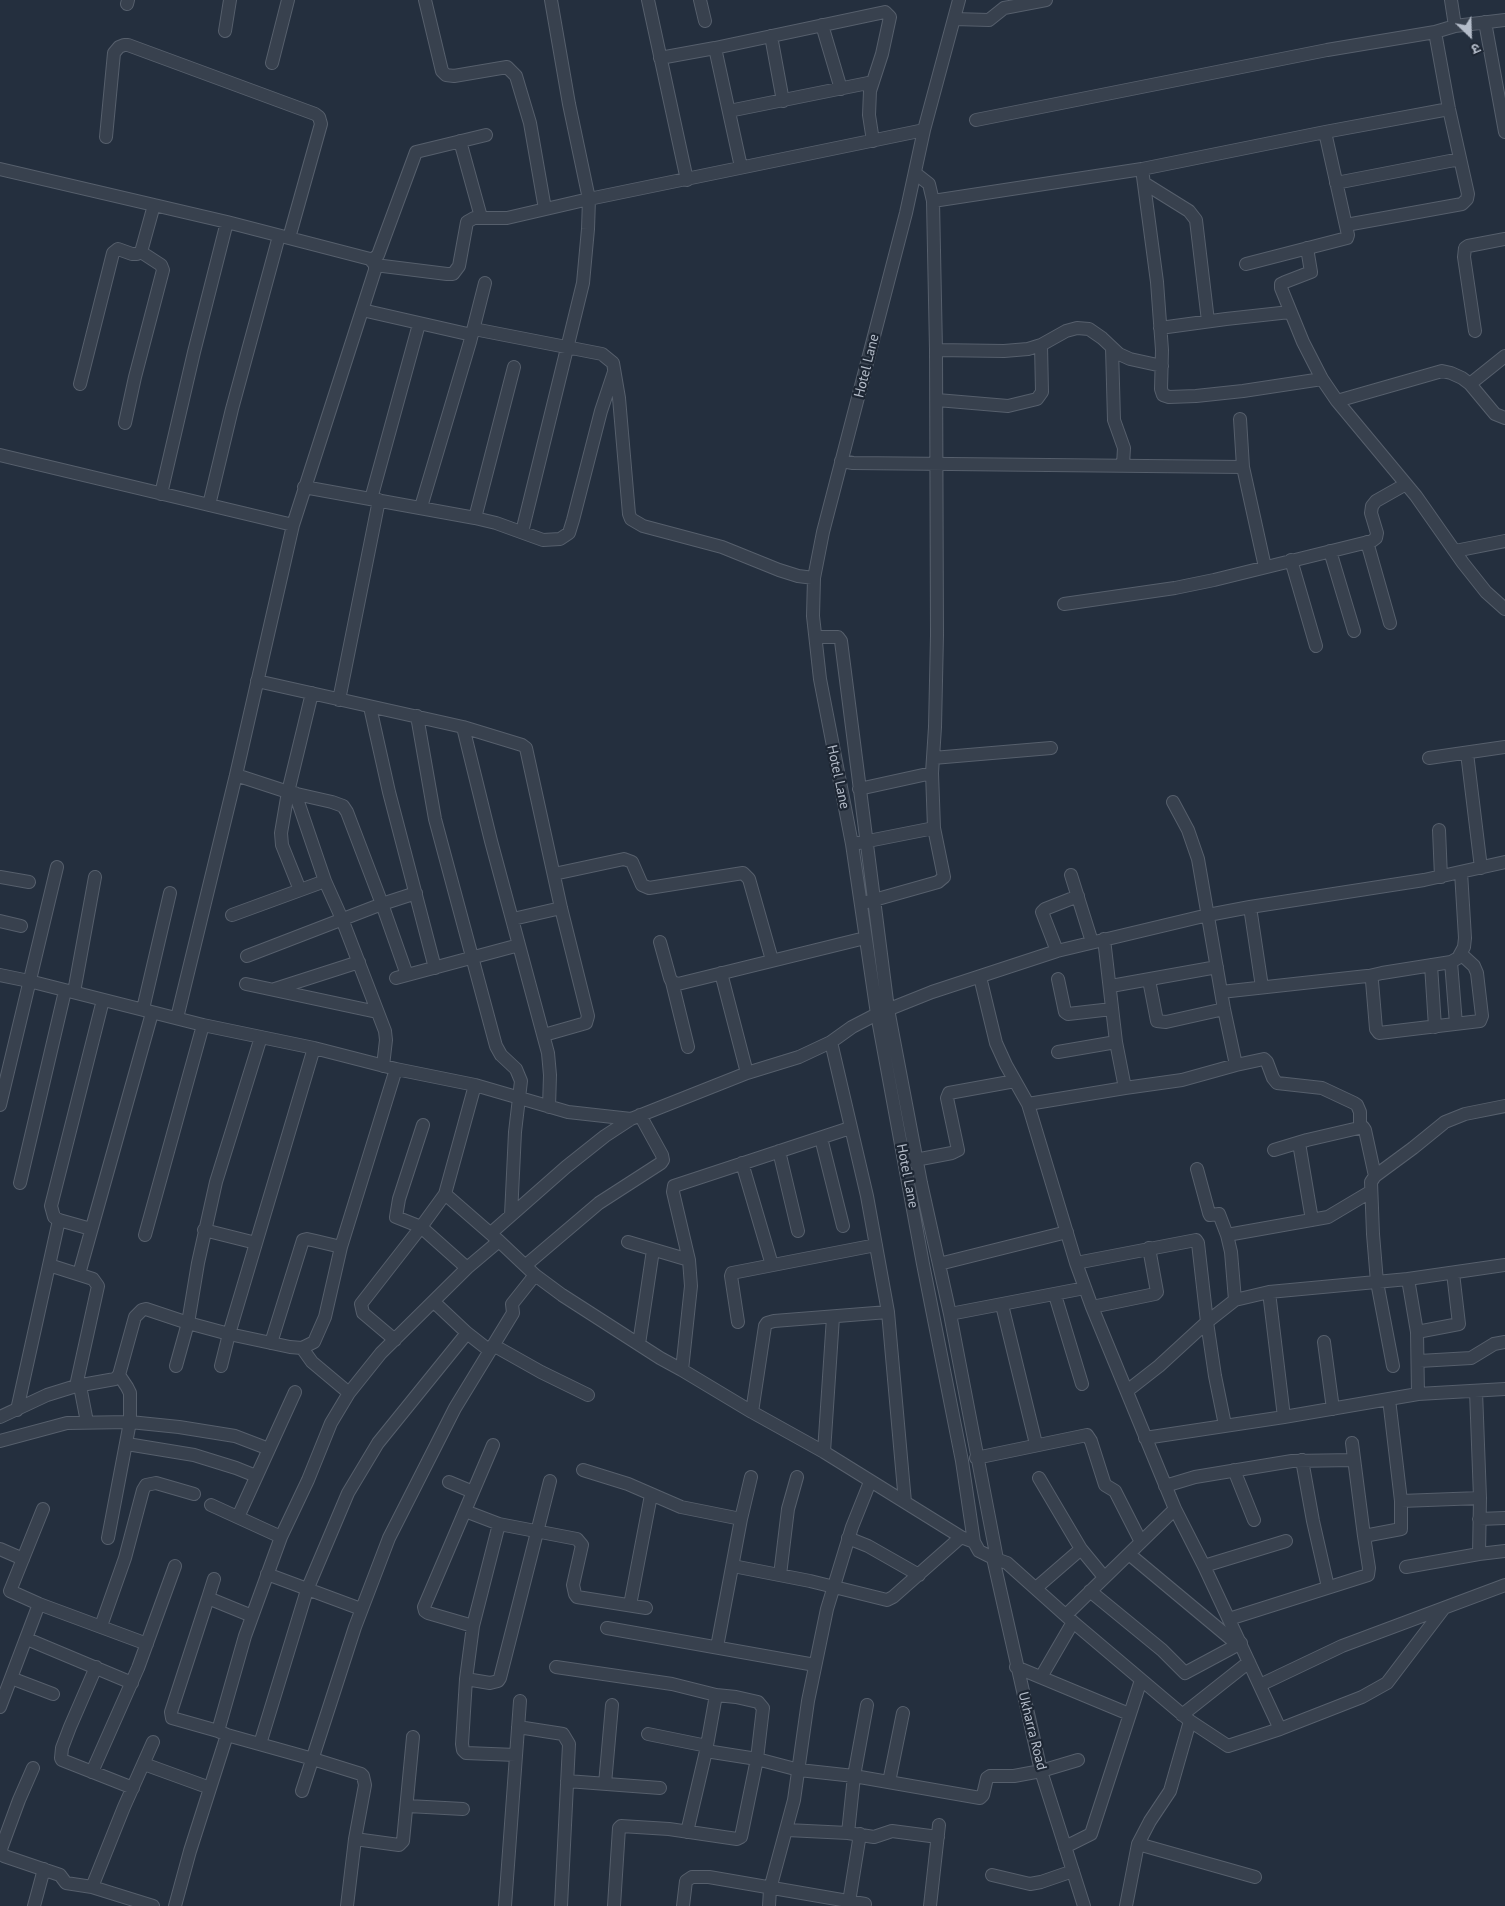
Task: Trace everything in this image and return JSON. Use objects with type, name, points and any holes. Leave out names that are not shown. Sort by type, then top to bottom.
[{"type":"street","points":[[225,31],[230,0]]},
{"type":"street","points":[[272,63],[288,0]]},
{"type":"street","points":[[425,0],[442,71],[446,75],[454,76],[507,67],[516,76],[530,123],[545,209]]},
{"type":"street","points":[[522,532],[583,283],[589,199],[569,104],[551,0]]},
{"type":"street","points":[[648,0],[687,180]]},
{"type":"street","points":[[700,0],[705,21]]},
{"type":"street","name":"Hotel Lane","points":[[959,0],[965,20],[924,130],[920,176],[906,213],[854,418],[847,462],[823,532],[812,599],[824,637],[820,678],[829,732],[859,842],[867,901],[865,938],[882,1012],[911,1161],[974,1542]]},
{"type":"street","points":[[965,20],[989,20],[1004,8],[1046,0]]},
{"type":"street","points":[[1451,0],[1456,26]]},
{"type":"street","points":[[660,58],[882,12],[888,13],[890,17],[882,54],[870,91],[868,105],[873,141]]},
{"type":"street","points":[[976,120],[1239,66],[1435,32],[1456,26],[1505,20]]},
{"type":"street","points":[[1484,22],[1505,132]]},
{"type":"street","points":[[822,25],[840,89]]},
{"type":"street","points":[[1346,225],[1462,204],[1467,199],[1468,194],[1449,109],[1435,32]]},
{"type":"street","points":[[771,36],[783,101]]},
{"type":"street","points":[[106,137],[114,53],[119,47],[128,45],[316,114],[319,117],[320,124],[232,409],[209,505]]},
{"type":"street","points":[[715,48],[741,168]]},
{"type":"street","points":[[729,111],[873,82]]},
{"type":"street","points":[[932,200],[1142,169],[1449,109]]},
{"type":"street","points":[[0,169],[227,222],[373,262],[453,274],[459,266],[467,222],[474,218],[499,219],[924,130]]},
{"type":"street","points":[[1246,264],[1347,238],[1346,225],[1325,132]]},
{"type":"street","points":[[177,1018],[236,775],[293,525],[375,270],[373,262],[378,254],[416,152],[486,135]]},
{"type":"street","points":[[460,141],[481,217]]},
{"type":"street","points":[[1336,183],[1460,159]]},
{"type":"street","points":[[1142,169],[1154,262],[1160,328],[1161,389],[1163,395],[1169,397],[1243,391],[1322,379]]},
{"type":"street","points":[[882,1012],[867,901],[938,882],[943,879],[944,874],[934,828],[932,773],[938,635],[938,464],[932,200],[931,189],[920,176]]},
{"type":"street","points":[[1144,183],[1189,211],[1196,220],[1208,321]]},
{"type":"street","points":[[141,252],[154,205]]},
{"type":"street","points":[[161,494],[227,222]]},
{"type":"street","points":[[1475,331],[1464,257],[1465,248],[1505,239]]},
{"type":"street","points":[[1307,248],[1311,272],[1282,284],[1282,292],[1322,379],[1337,401],[1406,484],[1486,592],[1505,609]]},
{"type":"street","points":[[80,384],[113,253],[118,250],[132,254],[141,252]]},
{"type":"street","points":[[125,423],[163,270],[161,265],[141,252]]},
{"type":"street","points":[[421,507],[473,332],[485,284]]},
{"type":"street","points":[[362,310],[419,324],[602,354],[613,363],[615,370],[631,519],[643,526],[722,547],[779,570],[798,576],[814,578]]},
{"type":"street","points":[[1160,328],[1290,312]]},
{"type":"street","points":[[339,700],[375,499],[419,324]]},
{"type":"street","points":[[936,350],[1004,351],[1041,345],[1066,331],[1077,328],[1088,329],[1102,338],[1112,348],[1130,359],[1162,366]]},
{"type":"street","points":[[937,400],[1008,406],[1037,399],[1042,392],[1041,345]]},
{"type":"street","points":[[1112,348],[1114,420],[1124,448],[1123,465]]},
{"type":"street","points":[[1470,384],[1505,356]]},
{"type":"street","points":[[475,518],[514,367]]},
{"type":"street","points":[[304,487],[475,518],[543,540],[560,540],[569,533],[607,390],[615,370]]},
{"type":"street","points":[[1337,401],[1442,372],[1451,373],[1470,384],[1495,414],[1505,418]]},
{"type":"street","points":[[1240,419],[1243,467],[1265,567]]},
{"type":"street","points":[[0,455],[293,525]]},
{"type":"street","points":[[847,462],[1243,467]]},
{"type":"street","points":[[1064,604],[1175,588],[1367,542],[1376,538],[1377,534],[1371,513],[1372,506],[1406,484]]},
{"type":"street","points":[[1455,551],[1505,541]]},
{"type":"street","points":[[1367,542],[1390,623]]},
{"type":"street","points":[[1330,551],[1354,631]]},
{"type":"street","points":[[1291,560],[1316,646]]},
{"type":"street","points":[[824,637],[838,637],[841,640],[859,789],[859,842],[934,828]]},
{"type":"street","points":[[256,681],[463,727],[522,745],[526,748],[588,1020],[586,1023],[544,1035]]},
{"type":"street","points":[[300,890],[282,845],[283,816],[292,792],[312,692]]},
{"type":"street","points":[[370,707],[389,792],[434,968]]},
{"type":"street","points":[[417,716],[435,818],[496,1046],[501,1056],[516,1070],[521,1081],[515,1132],[511,1215]]},
{"type":"street","points":[[463,727],[491,841],[544,1035],[550,1075],[549,1107]]},
{"type":"street","points":[[1429,758],[1505,746]]},
{"type":"street","points":[[933,758],[1051,748]]},
{"type":"street","points":[[1466,753],[1480,868]]},
{"type":"street","points":[[859,789],[932,773]]},
{"type":"street","points":[[236,775],[332,802],[342,806],[347,812],[382,904],[402,977],[519,944]]},
{"type":"street","points":[[0,1417],[47,1396],[78,1386],[111,1381],[119,1375],[135,1317],[146,1309],[229,1334],[302,1348],[314,1342],[325,1317],[341,1247],[389,1067],[386,1040],[377,1012],[292,792]]},
{"type":"street","points":[[1173,802],[1188,830],[1198,859],[1224,1009],[1236,1065]]},
{"type":"street","points":[[1439,830],[1441,877]]},
{"type":"street","points":[[554,874],[624,859],[632,862],[642,885],[649,888],[743,873],[749,879],[772,960]]},
{"type":"street","points":[[174,1906],[210,1788],[252,1616],[281,1537],[308,1480],[331,1423],[349,1393],[376,1358],[468,1268],[511,1215],[605,1136],[636,1117],[748,1073],[800,1057],[831,1042],[852,1027],[882,1012],[932,992],[1057,951],[1208,915],[1376,889],[1441,877],[1505,862]]},
{"type":"street","points":[[0,1105],[57,867]]},
{"type":"street","points":[[1456,1024],[1456,958],[1464,947],[1465,938],[1461,872]]},
{"type":"street","points":[[1071,875],[1098,941],[1111,986],[1116,1042],[1125,1088]]},
{"type":"street","points":[[0,877],[29,882]]},
{"type":"street","points":[[20,1183],[70,992],[96,877]]},
{"type":"street","points":[[232,914],[325,881]]},
{"type":"street","points":[[79,1274],[147,1011],[170,893]]},
{"type":"street","points":[[247,956],[382,904],[416,894]]},
{"type":"street","points":[[1057,951],[1042,912],[1045,908],[1078,896]]},
{"type":"street","points":[[1250,907],[1262,987]]},
{"type":"street","points":[[513,919],[561,908]]},
{"type":"street","points":[[0,921],[21,926]]},
{"type":"street","points":[[672,982],[678,984],[865,938]]},
{"type":"street","points":[[660,942],[688,1047]]},
{"type":"street","points":[[1221,992],[1369,976],[1431,965],[1456,958]]},
{"type":"street","points":[[1369,976],[1372,981],[1377,1032],[1383,1034],[1480,1021],[1482,1018],[1477,973],[1456,958]]},
{"type":"street","points":[[274,990],[359,962]]},
{"type":"street","points":[[1431,965],[1434,1027]]},
{"type":"street","points":[[1111,986],[1217,967]]},
{"type":"street","points":[[721,973],[748,1073]]},
{"type":"street","points":[[0,975],[203,1025],[475,1085],[520,1096],[549,1107],[575,1113],[636,1117]]},
{"type":"street","points":[[980,977],[996,1043],[1028,1104],[1076,1262],[1092,1307],[1175,1509],[1204,1566],[1239,1644],[1250,1662],[1280,1729]]},
{"type":"street","points":[[1058,979],[1064,1012],[1068,1014],[1112,1009]]},
{"type":"street","points":[[1149,980],[1157,1021],[1166,1022],[1224,1009]]},
{"type":"street","points":[[246,984],[377,1012]]},
{"type":"street","points":[[92,1229],[59,1220],[54,1217],[51,1206],[103,1000]]},
{"type":"street","points":[[145,1234],[203,1025]]},
{"type":"street","points":[[176,1366],[188,1323],[204,1230],[216,1182],[260,1037]]},
{"type":"street","points":[[831,1042],[867,1196],[888,1312],[905,1502]]},
{"type":"street","points":[[1058,1052],[1116,1042]]},
{"type":"street","points":[[221,1366],[314,1048]]},
{"type":"street","points":[[1028,1104],[1182,1080],[1236,1065],[1266,1060],[1274,1081],[1277,1083],[1322,1088],[1354,1103],[1359,1109],[1360,1127]]},
{"type":"street","points":[[911,1161],[952,1153],[958,1150],[947,1098],[949,1093],[1015,1081]]},
{"type":"street","points":[[394,1340],[362,1313],[360,1304],[445,1194],[475,1085]]},
{"type":"street","points":[[1393,1366],[1377,1282],[1370,1182],[1374,1176],[1445,1122],[1465,1114],[1505,1106]]},
{"type":"street","points":[[526,1265],[599,1202],[661,1163],[663,1160],[662,1155],[636,1117]]},
{"type":"street","points":[[423,1125],[395,1214],[398,1219],[421,1227],[468,1268]]},
{"type":"street","points":[[1274,1150],[1360,1127],[1365,1130],[1374,1176]]},
{"type":"street","points":[[682,1370],[691,1280],[689,1260],[672,1188],[676,1185],[850,1128]]},
{"type":"street","points":[[821,1138],[843,1226]]},
{"type":"street","points":[[1299,1142],[1312,1220]]},
{"type":"street","points":[[779,1151],[798,1231]]},
{"type":"street","name":"Ukharra Road","points":[[911,1161],[939,1264],[950,1314],[976,1458],[991,1557],[1016,1667],[1041,1771],[1084,1906]]},
{"type":"street","points":[[742,1163],[772,1265]]},
{"type":"street","points":[[1197,1169],[1209,1213],[1210,1215],[1219,1214],[1227,1235],[1231,1252],[1235,1300]]},
{"type":"street","points":[[1227,1235],[1328,1217],[1370,1192]]},
{"type":"street","points":[[445,1194],[536,1275],[568,1300],[752,1412],[824,1452],[961,1537],[974,1542],[977,1549],[1007,1563],[1186,1718],[1228,1746],[1280,1729],[1362,1697],[1387,1683],[1444,1608]]},
{"type":"street","points":[[17,1410],[59,1220]]},
{"type":"street","points":[[204,1230],[256,1243]]},
{"type":"street","points":[[939,1264],[1067,1232]]},
{"type":"street","points":[[271,1342],[303,1240],[341,1247]]},
{"type":"street","points":[[1076,1262],[1196,1240],[1198,1243],[1207,1322],[1225,1425]]},
{"type":"street","points":[[628,1242],[689,1260]]},
{"type":"street","points":[[738,1322],[732,1273],[876,1245]]},
{"type":"street","points":[[1092,1307],[1157,1292],[1150,1248]]},
{"type":"street","points":[[639,1344],[654,1250]]},
{"type":"street","points":[[49,1265],[93,1279],[98,1286],[78,1386],[87,1422]]},
{"type":"street","points":[[1127,1391],[1159,1366],[1207,1322],[1235,1300],[1269,1292],[1408,1279],[1505,1265]]},
{"type":"street","points":[[1417,1332],[1459,1324],[1452,1273]]},
{"type":"street","points":[[302,1791],[361,1609],[389,1538],[455,1408],[513,1314],[512,1304],[536,1275]]},
{"type":"street","points":[[1408,1279],[1417,1332],[1419,1361],[1418,1394]]},
{"type":"street","points":[[950,1314],[1085,1288]]},
{"type":"street","points":[[1269,1292],[1284,1417]]},
{"type":"street","points":[[1055,1295],[1082,1384]]},
{"type":"street","points":[[434,1302],[467,1333],[492,1348],[588,1395]]},
{"type":"street","points":[[1002,1305],[1036,1444]]},
{"type":"street","points":[[752,1412],[767,1323],[774,1320],[888,1312]]},
{"type":"street","points":[[824,1452],[833,1317]]},
{"type":"street","points":[[260,1744],[307,1590],[348,1493],[378,1443],[467,1333]]},
{"type":"street","points":[[1324,1342],[1333,1409]]},
{"type":"street","points":[[1419,1361],[1471,1358],[1494,1344],[1505,1342]]},
{"type":"street","points":[[302,1348],[312,1362],[349,1393]]},
{"type":"street","points":[[108,1538],[130,1422],[130,1393],[119,1375]]},
{"type":"street","points":[[1145,1438],[1418,1394],[1505,1389]]},
{"type":"street","points":[[1476,1390],[1480,1498],[1479,1554]]},
{"type":"street","points":[[238,1517],[295,1392]]},
{"type":"street","points":[[1364,1536],[1401,1529],[1401,1501],[1389,1399]]},
{"type":"street","points":[[0,1441],[10,1440],[50,1427],[87,1422],[130,1422],[179,1427],[235,1436],[269,1449]]},
{"type":"street","points":[[976,1458],[1084,1434],[1089,1437],[1106,1485],[1115,1491],[1141,1542]]},
{"type":"street","points":[[1229,1619],[1328,1586],[1368,1575],[1369,1568],[1352,1443]]},
{"type":"street","points":[[127,1444],[194,1456],[256,1476]]},
{"type":"street","points":[[473,1626],[428,1613],[424,1607],[493,1445]]},
{"type":"street","points":[[1165,1486],[1195,1477],[1302,1460],[1354,1460]]},
{"type":"street","points":[[1302,1460],[1313,1521],[1328,1586]]},
{"type":"street","points":[[583,1470],[628,1484],[680,1507],[741,1519]]},
{"type":"street","points":[[1234,1470],[1254,1520]]},
{"type":"street","points":[[717,1647],[741,1519],[751,1477]]},
{"type":"street","points":[[780,1575],[788,1509],[797,1477]]},
{"type":"street","points":[[1039,1478],[1081,1549],[1104,1577]]},
{"type":"street","points":[[449,1482],[473,1492]]},
{"type":"street","points":[[466,1679],[490,1682],[498,1681],[500,1678],[550,1482]]},
{"type":"street","points":[[769,1906],[770,1889],[787,1830],[799,1770],[815,1664],[832,1587],[848,1538],[870,1482]]},
{"type":"street","points":[[101,1626],[125,1558],[143,1490],[146,1486],[156,1483],[194,1494]]},
{"type":"street","points":[[630,1605],[651,1495]]},
{"type":"street","points":[[1401,1501],[1480,1498]]},
{"type":"street","points":[[211,1505],[281,1537]]},
{"type":"street","points":[[42,1509],[23,1559],[5,1589],[39,1604],[147,1644]]},
{"type":"street","points":[[1041,1677],[1070,1619],[1090,1591],[1175,1509]]},
{"type":"street","points":[[465,1510],[499,1524],[580,1541],[582,1550],[573,1585],[574,1594],[578,1597],[646,1608]]},
{"type":"street","points":[[1479,1519],[1505,1518]]},
{"type":"street","points":[[499,1524],[473,1626],[466,1679],[463,1750],[466,1753],[516,1755]]},
{"type":"street","points":[[733,1566],[889,1600],[961,1537]]},
{"type":"street","points":[[848,1538],[868,1546],[919,1575]]},
{"type":"street","points":[[1204,1566],[1286,1541]]},
{"type":"street","points":[[0,1549],[23,1559]]},
{"type":"street","points":[[1036,1588],[1081,1549]]},
{"type":"street","points":[[1406,1567],[1505,1551]]},
{"type":"street","points":[[1129,1554],[1239,1644]]},
{"type":"street","points":[[92,1772],[132,1683],[175,1566]]},
{"type":"street","points":[[267,1574],[361,1609]]},
{"type":"street","points":[[214,1579],[171,1715],[172,1718],[364,1776],[365,1785],[355,1839],[347,1906]]},
{"type":"street","points":[[1260,1685],[1342,1646],[1505,1585]]},
{"type":"street","points":[[1090,1591],[1162,1650],[1185,1673],[1239,1644]]},
{"type":"street","points":[[208,1598],[252,1616]]},
{"type":"street","points":[[0,1708],[39,1604]]},
{"type":"street","points":[[607,1628],[815,1664]]},
{"type":"street","points":[[27,1639],[132,1683]]},
{"type":"street","points":[[1126,1906],[1138,1844],[1150,1820],[1170,1791],[1186,1718],[1250,1662]]},
{"type":"street","points":[[96,1667],[62,1748],[60,1758],[133,1788]]},
{"type":"street","points":[[556,1667],[672,1684],[716,1695],[736,1697],[761,1704],[764,1711],[757,1759],[741,1837],[737,1839],[625,1825],[619,1828],[614,1906]]},
{"type":"street","points":[[1016,1667],[1129,1714]]},
{"type":"street","points":[[11,1678],[53,1694]]},
{"type":"street","points":[[1065,1847],[1091,1834],[1141,1680]]},
{"type":"street","points":[[687,1832],[707,1749],[716,1695]]},
{"type":"street","points":[[506,1906],[520,1701]]},
{"type":"street","points":[[605,1784],[612,1705]]},
{"type":"street","points":[[840,1902],[854,1834],[854,1776],[867,1705]]},
{"type":"street","points":[[889,1782],[903,1713]]},
{"type":"street","points":[[518,1727],[563,1734],[569,1744],[561,1906]]},
{"type":"street","points":[[648,1734],[799,1770],[854,1776],[980,1798],[983,1796],[988,1776],[1010,1777],[1041,1771],[1078,1760]]},
{"type":"street","points":[[355,1839],[401,1845],[404,1841],[413,1737]]},
{"type":"street","points":[[92,1888],[153,1742]]},
{"type":"street","points":[[144,1764],[210,1788]]},
{"type":"street","points":[[33,1768],[1,1849],[4,1856],[60,1874],[66,1883],[92,1888],[153,1906]]},
{"type":"street","points":[[567,1781],[660,1788]]},
{"type":"street","points":[[408,1806],[463,1809]]},
{"type":"street","points":[[787,1830],[874,1837],[892,1831],[939,1831],[930,1906]]},
{"type":"street","points":[[1138,1844],[1255,1877]]},
{"type":"street","points":[[34,1906],[44,1869]]},
{"type":"street","points":[[992,1875],[1030,1884],[1073,1871]]},
{"type":"street","points":[[684,1906],[686,1881],[692,1877],[709,1877],[840,1902],[865,1904]]}]
